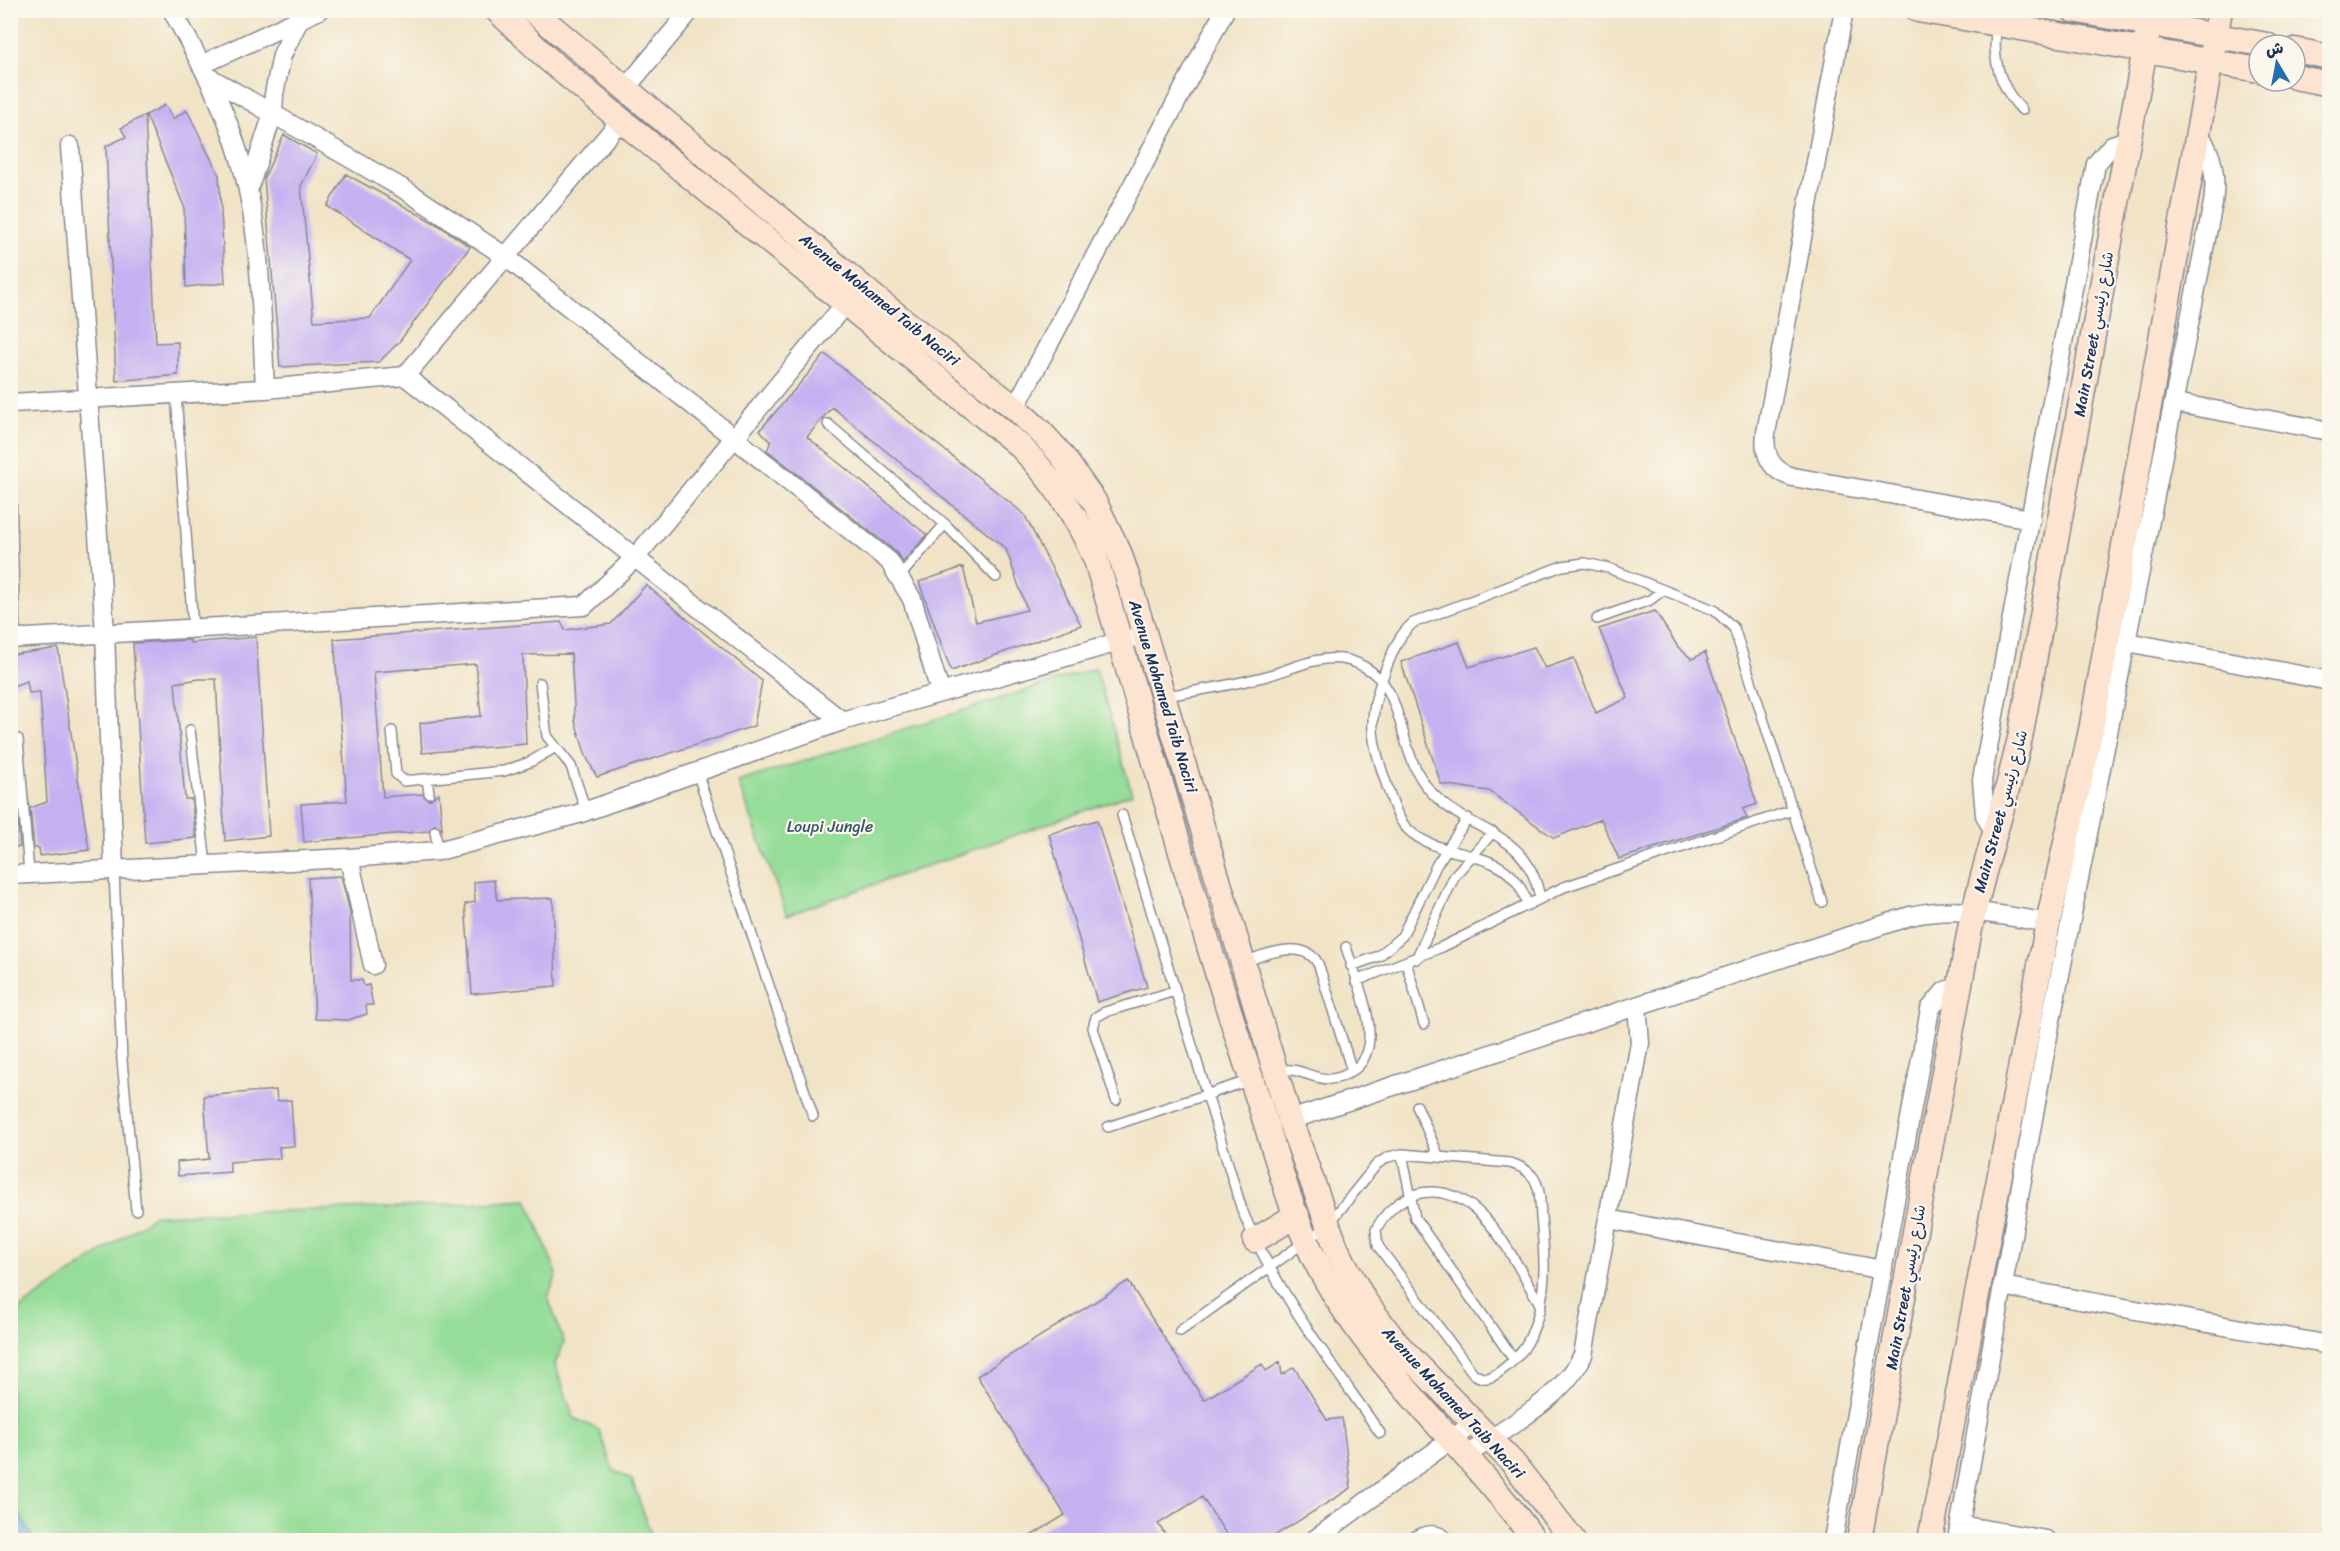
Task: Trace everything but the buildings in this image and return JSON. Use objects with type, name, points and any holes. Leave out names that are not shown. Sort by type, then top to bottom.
[{"type":"street","points":[[172,10],[204,71],[238,152],[248,191],[256,239],[265,388]]},
{"type":"street","points":[[204,71],[319,10]]},
{"type":"street","name":"Avenue Mohamed Taib Naciri","points":[[497,10],[549,60],[1020,447],[1050,479],[1085,534],[1096,560],[1210,955],[1264,1076],[1290,1120],[1327,1226],[1350,1276],[1380,1323],[1397,1344],[1482,1431],[1539,1494],[1573,1540]]},
{"type":"street","name":"Avenue Mohamed Taib Naciri","points":[[531,10],[880,302],[1015,408],[1060,453],[1094,501],[1119,552],[1165,696],[1243,963],[1264,1076],[1297,1215],[1307,1242],[1343,1309],[1390,1371],[1459,1448],[1534,1540]]},
{"type":"street","points":[[625,89],[691,10]]},
{"type":"street","points":[[1015,408],[1225,10]]},
{"type":"street","points":[[1844,10],[1766,433],[1768,458],[1778,471],[1793,477],[2031,519]]},
{"type":"street","points":[[1918,10],[2247,68]]},
{"type":"street","points":[[2073,10],[2151,17],[2216,36],[2247,41]]},
{"type":"street","points":[[1930,1540],[2048,923],[2091,730],[2220,10]]},
{"type":"street","name":"Main Street شارع رئيسي","points":[[1859,1540],[1974,910],[1996,836],[2021,733],[2151,17]]},
{"type":"street","points":[[248,191],[273,113],[277,74],[286,46],[299,20]]},
{"type":"street","points":[[2307,52],[2330,57]]},
{"type":"street","points":[[204,71],[407,191],[506,257],[733,440],[889,561],[912,599],[940,692]]},
{"type":"street","points":[[2307,79],[2330,84]]},
{"type":"street","points":[[405,376],[621,120]]},
{"type":"street","points":[[2046,1540],[1958,1533],[2049,1025],[2216,189],[2212,159],[2199,132]]},
{"type":"street","points":[[1996,836],[1985,815],[1983,780],[2096,164],[2112,145],[2128,140]]},
{"type":"street","points":[[70,146],[105,632],[114,871]]},
{"type":"street","points":[[13,639],[105,632],[578,608],[589,602],[635,558],[845,304]]},
{"type":"street","points":[[10,403],[265,388],[405,376],[842,721]]},
{"type":"street","points":[[2175,403],[2330,430]]},
{"type":"street","points":[[20,874],[114,871],[438,851],[532,828],[586,811],[842,721],[1145,634]]},
{"type":"street","points":[[2127,642],[2330,681]]},
{"type":"street","points":[[349,858],[373,965]]},
{"type":"street","points":[[1290,1120],[1929,911],[1974,910],[2048,923]]},
{"type":"street","points":[[1833,1540],[1930,1009],[1945,991],[1959,987]]},
{"type":"street","points":[[1314,1540],[1482,1431],[1559,1389],[1577,1368],[1587,1342],[1640,1043],[1637,1005]]},
{"type":"street","points":[[1255,1240],[1297,1215]]},
{"type":"street","points":[[1608,1219],[1883,1270]]},
{"type":"street","points":[[2002,1286],[2330,1345]]},
{"type":"lane","points":[[1997,24],[1994,51],[1996,64],[2005,89],[2022,110]]},
{"type":"lane","points":[[176,394],[193,629]]},
{"type":"lane","points":[[828,424],[945,524],[996,577]]},
{"type":"lane","points":[[10,453],[13,639]]},
{"type":"lane","points":[[900,576],[945,524]]},
{"type":"lane","points":[[1527,904],[1520,886],[1509,872],[1487,860],[1414,835],[1399,818],[1377,756],[1371,730],[1374,704],[1398,639],[1413,623],[1562,566],[1597,564],[1714,610],[1734,628],[1822,902]]},
{"type":"lane","points":[[1597,619],[1650,600],[1663,590]]},
{"type":"lane","points":[[1165,696],[1229,685],[1332,658],[1353,662],[1381,680],[1393,699],[1409,754],[1424,782],[1446,805],[1505,838],[1525,858],[1533,871],[1540,898]]},
{"type":"lane","points":[[540,683],[547,736],[554,748],[571,766],[586,811]]},
{"type":"lane","points":[[190,730],[206,864]]},
{"type":"lane","points":[[392,731],[398,777],[404,781],[504,771],[530,762],[554,748]]},
{"type":"lane","points":[[18,739],[20,874]]},
{"type":"lane","points":[[697,772],[813,1116]]},
{"type":"lane","points":[[427,779],[429,794]]},
{"type":"lane","points":[[1356,981],[1411,960],[1527,904],[1588,878],[1793,810]]},
{"type":"lane","points":[[1122,815],[1231,1180],[1255,1240],[1268,1268],[1288,1301],[1380,1433]]},
{"type":"lane","points":[[1351,966],[1379,956],[1396,944],[1447,848],[1468,818]]},
{"type":"lane","points":[[435,831],[438,851]]},
{"type":"lane","points":[[1424,1024],[1411,960],[1448,888],[1471,855],[1493,831]]},
{"type":"lane","points":[[114,871],[122,1060],[136,1210]]},
{"type":"lane","points":[[1108,1127],[1290,1069],[1318,1078],[1332,1079],[1352,1071],[1365,1057],[1371,1038],[1346,947]]},
{"type":"lane","points":[[1243,963],[1285,951],[1299,951],[1312,955],[1319,966],[1352,1071]]},
{"type":"lane","points":[[1116,1100],[1093,1028],[1096,1017],[1105,1012],[1175,991]]},
{"type":"lane","points":[[1417,1106],[1439,1157]]},
{"type":"lane","points":[[1402,1154],[1415,1218],[1514,1360]]},
{"type":"lane","points":[[1180,1331],[1307,1242],[1327,1226],[1377,1164],[1388,1157],[1402,1154],[1510,1163],[1533,1176],[1539,1192],[1545,1255],[1540,1304],[1531,1336],[1514,1360],[1493,1377],[1483,1378],[1473,1373],[1378,1246],[1375,1236],[1378,1224],[1396,1205],[1409,1196],[1440,1193],[1464,1201],[1479,1210],[1540,1304]]},
{"type":"lane","points":[[1409,1540],[1419,1533],[1431,1530],[1443,1533],[1450,1540]]},
{"type":"green space","name":"Loupi Jungle","points":[[1096,668],[1132,794],[787,915],[738,782]]},
{"type":"green space","points":[[527,1199],[557,1274],[548,1297],[564,1343],[555,1364],[574,1418],[599,1430],[613,1470],[632,1480],[653,1540],[33,1540],[11,1497],[11,1315],[155,1215],[408,1207]]},
{"type":"water","points":[[11,1497],[33,1540],[11,1540]]}]
